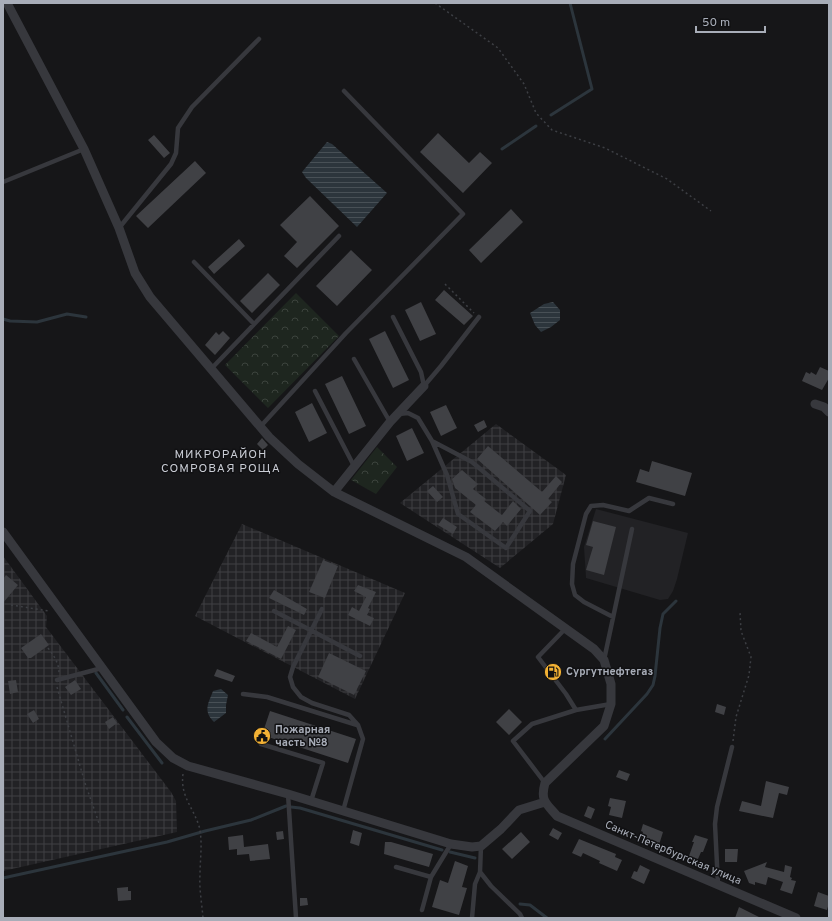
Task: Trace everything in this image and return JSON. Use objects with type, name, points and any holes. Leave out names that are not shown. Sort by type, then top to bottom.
[{"type":"street","points":[[3,532],[156,742],[173,758],[188,766],[288,794],[451,844],[472,847],[481,846],[501,829],[519,810],[545,802],[542,793],[544,783],[604,726],[611,704],[611,684],[604,660],[594,649],[466,557],[334,492],[298,464],[260,427],[150,297],[135,273],[119,228],[84,149],[7,3]]},
{"type":"street","points":[[334,492],[390,422],[424,386]]},
{"type":"street","points":[[815,404],[824,407],[829,412]]},
{"type":"street","name":"Санкт-Петербургская улица","points":[[545,802],[557,816],[796,918]]},
{"type":"lane","points":[[119,228],[171,164],[176,153],[178,128],[192,107],[259,40]]},
{"type":"lane","points":[[260,427],[346,333],[463,214],[344,92]]},
{"type":"lane","points":[[3,182],[84,149]]},
{"type":"lane","points":[[211,369],[339,236]]},
{"type":"lane","points":[[194,262],[254,324]]},
{"type":"lane","points":[[393,317],[421,372],[424,386]]},
{"type":"lane","points":[[424,386],[479,317]]},
{"type":"lane","points":[[354,359],[390,422]]},
{"type":"lane","points":[[315,391],[354,466]]},
{"type":"lane","points":[[397,415],[408,413],[418,418],[432,441],[447,476],[458,514],[506,548],[530,511],[472,462],[432,441]]},
{"type":"lane","points":[[613,617],[584,602],[575,595],[572,584],[573,564],[586,514],[591,506],[603,505],[629,511],[649,498],[673,504]]},
{"type":"lane","points":[[604,660],[632,529]]},
{"type":"lane","points":[[322,609],[293,667],[290,677],[293,687],[301,697],[312,703],[349,715],[358,725],[363,739],[342,811]]},
{"type":"lane","points":[[274,611],[360,656]]},
{"type":"lane","points":[[566,628],[538,657],[576,710]]},
{"type":"lane","points":[[57,680],[102,668]]},
{"type":"lane","points":[[243,694],[274,699],[358,725]]},
{"type":"lane","points":[[544,783],[514,741],[532,724],[576,710],[611,704]]},
{"type":"lane","points":[[261,744],[323,763],[311,801]]},
{"type":"lane","points":[[718,885],[715,824],[717,807],[732,747]]},
{"type":"lane","points":[[288,794],[296,918]]},
{"type":"lane","points":[[422,910],[431,877],[451,844]]},
{"type":"lane","points":[[472,918],[475,884],[480,872],[481,846]]},
{"type":"lane","points":[[396,867],[431,877]]},
{"type":"lane","points":[[480,872],[491,886],[520,914],[522,918]]},
{"type":"path","points":[[435,3],[498,48],[524,84],[536,113],[552,130],[605,148],[653,172],[667,180],[711,212]]},
{"type":"path","points":[[445,284],[479,317]]},
{"type":"path","points":[[11,605],[51,611],[58,607]]},
{"type":"path","points":[[732,747],[736,717],[749,675],[751,657],[741,631],[740,612]]},
{"type":"path","points":[[48,648],[59,666],[57,690],[100,826]]},
{"type":"path","points":[[188,766],[183,774],[182,785],[186,800],[198,824],[201,837],[200,877],[203,918]]},
{"type":"shaded area","points":[[327,142],[332,144],[387,193],[357,227],[306,178],[302,172]]},
{"type":"shaded area","points":[[553,302],[560,310],[560,320],[541,332],[535,325],[530,313],[544,304]]},
{"type":"shaded area","points":[[496,424],[566,475],[553,524],[500,568],[400,503]]},
{"type":"shaded area","points":[[596,509],[688,533],[677,579],[673,591],[668,599],[660,600],[586,578],[584,547]]},
{"type":"shaded area","points":[[242,524],[405,593],[355,699],[195,616]]},
{"type":"shaded area","points":[[3,556],[47,616],[46,627],[171,792],[176,801],[177,832],[3,871]]},
{"type":"shaded area","points":[[221,689],[228,695],[226,713],[214,722],[208,714],[208,704],[213,691]]},
{"type":"green space","points":[[296,293],[339,336],[268,408],[225,365]]},
{"type":"green space","points":[[377,447],[397,467],[376,494],[351,480]]},
{"type":"building","points":[[438,133],[469,163],[480,152],[492,163],[463,193],[420,152]]},
{"type":"building","points":[[154,135],[170,153],[164,158],[148,140]]},
{"type":"building","points":[[195,161],[206,173],[148,228],[136,216]]},
{"type":"building","points":[[310,196],[339,226],[297,268],[284,256],[297,242],[280,225]]},
{"type":"building","points":[[511,209],[523,222],[481,263],[469,250]]},
{"type":"building","points":[[239,239],[245,246],[214,274],[208,267]]},
{"type":"building","points":[[351,250],[372,270],[337,306],[316,286]]},
{"type":"building","points":[[268,273],[280,285],[252,313],[240,301]]},
{"type":"building","points":[[444,290],[473,316],[464,325],[435,300]]},
{"type":"building","points":[[421,302],[436,334],[420,341],[405,310]]},
{"type":"building","points":[[223,331],[230,338],[215,355],[205,345],[216,332],[219,335]]},
{"type":"building","points":[[385,331],[409,380],[393,388],[369,339]]},
{"type":"building","points":[[820,367],[829,371],[829,378],[822,390],[802,381],[806,372],[810,374],[811,372],[816,375]]},
{"type":"building","points":[[342,376],[366,426],[349,434],[325,384]]},
{"type":"building","points":[[312,403],[327,433],[309,442],[295,412]]},
{"type":"building","points":[[446,405],[457,428],[441,436],[430,412]]},
{"type":"building","points":[[484,420],[487,427],[478,432],[474,425]]},
{"type":"building","points":[[412,428],[424,453],[407,461],[396,436]]},
{"type":"building","points":[[262,438],[268,445],[263,450],[257,444]]},
{"type":"building","points":[[488,446],[542,492],[556,476],[562,482],[548,499],[552,502],[540,515],[477,459]]},
{"type":"building","points":[[652,461],[692,473],[685,496],[636,482],[640,469],[649,472]]},
{"type":"building","points":[[462,470],[478,484],[473,489],[486,499],[484,501],[502,515],[513,501],[521,509],[507,526],[503,522],[495,531],[470,512],[476,505],[455,488],[452,479]]},
{"type":"building","points":[[433,486],[443,497],[437,502],[427,491]]},
{"type":"building","points":[[443,518],[457,527],[453,534],[438,525]]},
{"type":"building","points":[[593,521],[616,527],[604,575],[586,570],[593,547],[586,545]]},
{"type":"building","points":[[323,560],[338,566],[325,598],[309,592]]},
{"type":"building","points":[[6,575],[18,585],[3,603],[3,579]]},
{"type":"building","points":[[358,585],[376,592],[368,608],[370,609],[367,615],[374,618],[370,626],[348,615],[352,607],[359,611],[366,597],[354,591]]},
{"type":"building","points":[[274,590],[307,609],[304,615],[269,598]]},
{"type":"building","points":[[288,626],[296,630],[281,659],[246,641],[251,633],[277,647]]},
{"type":"building","points":[[41,634],[49,645],[31,658],[28,658],[21,648]]},
{"type":"building","points":[[329,653],[366,671],[354,695],[318,677]]},
{"type":"building","points":[[217,669],[235,676],[232,682],[214,676]]},
{"type":"building","points":[[16,680],[18,692],[10,694],[8,681]]},
{"type":"building","points":[[75,680],[81,689],[71,695],[65,687]]},
{"type":"building","points":[[717,704],[726,707],[724,715],[715,712]]},
{"type":"building","points":[[509,709],[522,722],[509,735],[496,722]]},
{"type":"building","points":[[34,710],[39,719],[33,723],[27,714]]},
{"type":"building","points":[[270,711],[356,739],[348,763],[262,735]]},
{"type":"building","points":[[113,717],[117,723],[109,729],[105,722]]},
{"type":"building","points":[[619,770],[630,774],[627,781],[616,777]]},
{"type":"building","points":[[766,781],[789,787],[787,795],[779,793],[773,818],[739,811],[742,801],[761,806]]},
{"type":"building","points":[[610,798],[626,801],[622,818],[609,815],[611,807],[608,806]]},
{"type":"building","points":[[588,806],[595,809],[591,819],[584,816]]},
{"type":"building","points":[[643,824],[663,832],[659,845],[641,838]]},
{"type":"building","points":[[553,828],[562,833],[558,840],[549,835]]},
{"type":"building","points":[[353,830],[362,833],[359,846],[350,843]]},
{"type":"building","points":[[283,831],[284,839],[277,840],[276,832]]},
{"type":"building","points":[[521,832],[530,842],[512,859],[502,849]]},
{"type":"building","points":[[243,835],[244,847],[268,844],[270,859],[250,861],[249,854],[237,855],[237,849],[229,850],[228,837]]},
{"type":"building","points":[[695,835],[708,839],[703,852],[701,852],[698,859],[689,856]]},
{"type":"building","points":[[579,839],[616,854],[615,857],[622,860],[617,871],[599,863],[600,861],[583,853],[581,857],[572,853]]},
{"type":"building","points":[[385,842],[391,842],[433,854],[429,867],[384,854]]},
{"type":"building","points":[[725,849],[738,849],[737,862],[725,862]]},
{"type":"building","points":[[455,861],[468,866],[462,887],[467,888],[459,915],[432,907],[440,880],[448,883]]},
{"type":"building","points":[[767,862],[765,867],[784,872],[785,865],[792,867],[790,877],[792,878],[791,880],[796,881],[792,894],[780,890],[783,882],[768,877],[766,885],[755,882],[755,885],[749,883],[744,871]]},
{"type":"building","points":[[640,865],[650,870],[644,884],[631,878],[634,871],[637,872]]},
{"type":"building","points":[[128,887],[128,891],[131,891],[131,900],[118,901],[117,888]]},
{"type":"building","points":[[818,892],[829,896],[827,910],[814,906]]},
{"type":"building","points":[[300,898],[307,898],[308,905],[300,906]]},
{"type":"building","points":[[739,907],[761,918],[735,918]]},
{"type":"waterway","points":[[551,115],[592,89],[570,3]]},
{"type":"waterway","points":[[502,149],[536,126]]},
{"type":"waterway","points":[[3,319],[10,321],[37,322],[67,314],[86,317]]},
{"type":"waterway","points":[[605,739],[647,694],[653,685],[663,614],[676,601]]},
{"type":"waterway","points":[[96,673],[123,710]]},
{"type":"waterway","points":[[127,717],[162,763]]},
{"type":"waterway","points":[[3,878],[167,842],[251,820],[286,806]]},
{"type":"waterway","points":[[291,807],[300,808],[442,850]]},
{"type":"waterway","points":[[450,852],[475,858]]},
{"type":"waterway","points":[[520,904],[530,905],[547,918]]},
{"type":"place","name":"Сургутнефтегаз","points":[[553,672]]},
{"type":"place","name":"Пожарная часть №8","points":[[262,736]]},
{"type":"district","name":"МИКРОРАЙОН СОМРОВАЯ РОЩА","points":[[221,462]]}]
